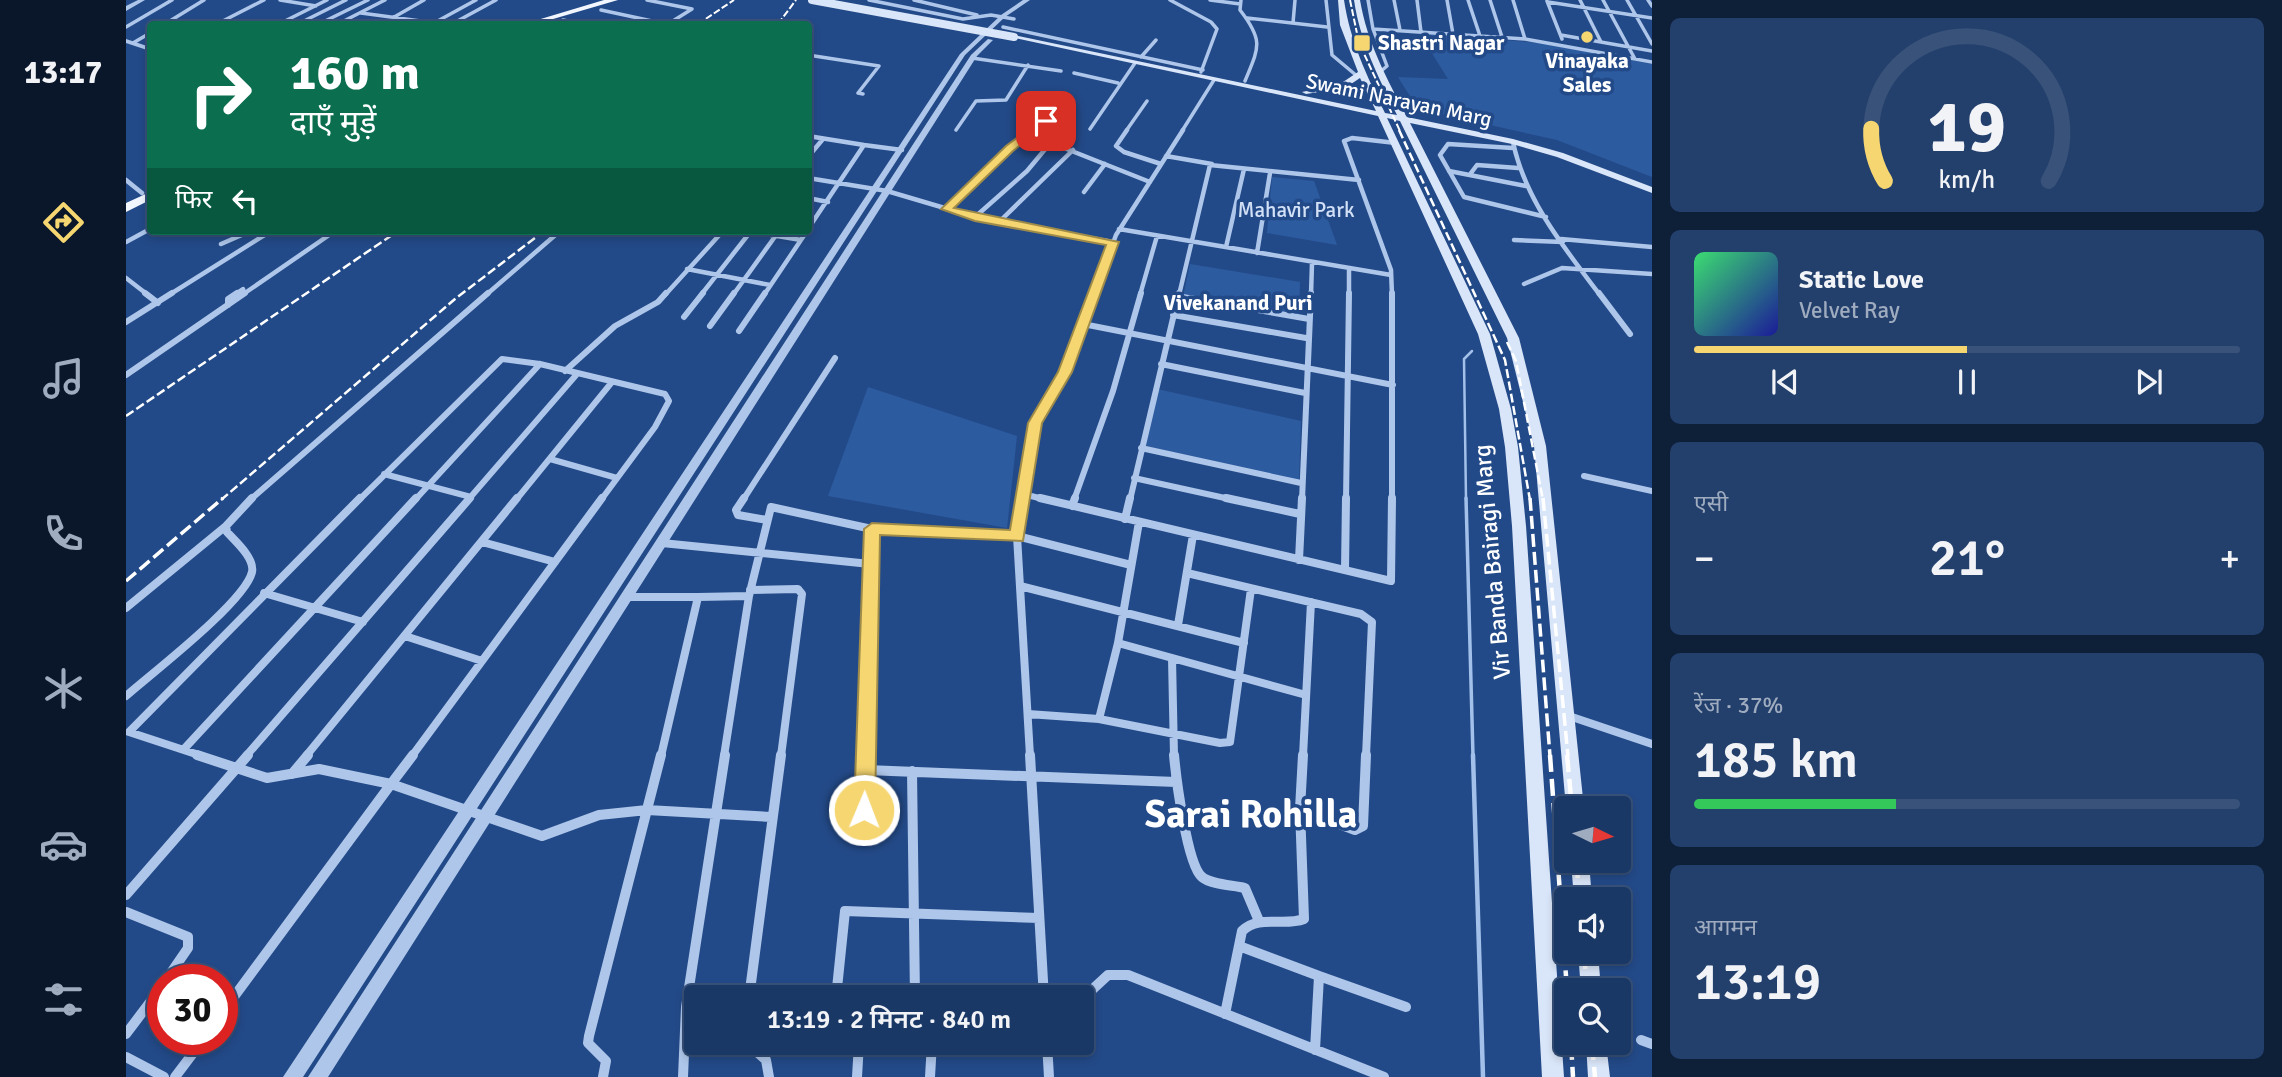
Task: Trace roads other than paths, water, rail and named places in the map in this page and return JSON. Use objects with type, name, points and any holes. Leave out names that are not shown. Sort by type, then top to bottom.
[{"type":"main road","points":[[812,0],[1016,35]]},
{"type":"main road","points":[[839,0],[1016,35]]},
{"type":"main road","name":"Vir Banda Bairagi Marg","points":[[1340,0],[1344,25],[1360,75],[1395,140],[1499,373],[1513,474],[1521,570],[1553,1077]]},
{"type":"main road","points":[[1357,1],[1361,26],[1380,72],[1513,338],[1525,377],[1540,446],[1574,796]]},
{"type":"main road","points":[[559,21],[601,10],[617,2]]},
{"type":"main road","points":[[540,21],[617,2]]},
{"type":"main road","name":"Swami Narayan Marg","points":[[1016,35],[1138,60],[1214,80],[1380,110]]},
{"type":"main road","name":"Swami Narayan Marg","points":[[1016,35],[1202,71],[1401,115],[1560,155],[1652,190]]},
{"type":"main road","points":[[1304,93],[1342,86],[1360,75]]},
{"type":"main road","points":[[1323,101],[1367,118],[1395,140]]},
{"type":"main road","name":"Swami Narayan Marg","points":[[1401,115],[1542,143],[1652,181]]},
{"type":"main road","points":[[126,201],[147,193]]},
{"type":"main road","points":[[126,208],[147,194]]},
{"type":"main road","points":[[1597,1055],[1600,1077]]},
{"type":"street","points":[[126,9],[142,0]]},
{"type":"street","points":[[126,27],[172,0]]},
{"type":"street","points":[[170,21],[204,0]]},
{"type":"street","points":[[223,21],[264,0]]},
{"type":"street","points":[[280,0],[317,6]]},
{"type":"street","points":[[285,21],[327,0]]},
{"type":"street","points":[[304,21],[346,0]]},
{"type":"street","points":[[325,21],[368,0]]},
{"type":"street","points":[[344,21],[385,0]]},
{"type":"street","points":[[388,21],[424,0]]},
{"type":"street","points":[[438,21],[476,0]]},
{"type":"street","points":[[458,21],[496,0]]},
{"type":"street","points":[[647,0],[692,9],[672,21]]},
{"type":"street","points":[[869,0],[963,19],[981,16]]},
{"type":"street","points":[[914,0],[1007,21],[1138,60],[1202,71],[1217,29],[1211,22],[1170,0]]},
{"type":"street","points":[[292,1077],[881,190],[972,58],[1027,0]]},
{"type":"street","points":[[317,1077],[662,543],[962,54],[1039,0]]},
{"type":"street","points":[[1210,0],[1240,2],[1240,10],[1259,35],[1261,44],[1245,81]]},
{"type":"street","points":[[1293,23],[1295,0]]},
{"type":"street","points":[[1326,0],[1327,27],[1334,57],[1360,75]]},
{"type":"street","points":[[1394,0],[1400,30]]},
{"type":"street","points":[[1416,0],[1421,32]]},
{"type":"street","points":[[1447,0],[1453,34]]},
{"type":"street","points":[[1468,0],[1480,36]]},
{"type":"street","points":[[1490,0],[1502,37]]},
{"type":"street","points":[[1513,0],[1525,39]]},
{"type":"street","points":[[1580,0],[1601,42]]},
{"type":"street","points":[[1603,0],[1635,59]]},
{"type":"street","points":[[1627,0],[1652,44]]},
{"type":"street","points":[[1357,1],[1368,2],[1373,29],[1388,66],[1380,72]]},
{"type":"street","points":[[1548,1],[1561,35],[1562,46]]},
{"type":"street","points":[[1548,1],[1652,18]]},
{"type":"street","points":[[601,10],[653,21]]},
{"type":"street","points":[[361,13],[418,21]]},
{"type":"street","points":[[1247,18],[1327,27]]},
{"type":"street","points":[[563,20],[568,21]]},
{"type":"street","points":[[1373,29],[1525,39],[1652,62]]},
{"type":"street","points":[[130,42],[147,34]]},
{"type":"street","points":[[1561,35],[1652,51]]},
{"type":"street","points":[[1090,129],[1118,83],[1156,40]]},
{"type":"street","points":[[130,42],[147,48]]},
{"type":"street","points":[[812,56],[880,65],[858,93],[863,94]]},
{"type":"street","points":[[972,58],[1061,71]]},
{"type":"street","points":[[956,130],[976,101],[1006,100],[1028,65]]},
{"type":"street","points":[[1074,73],[1118,83]]},
{"type":"street","points":[[1043,985],[1017,537],[1035,423],[1065,372],[1119,229],[1214,80]]},
{"type":"street","points":[[1147,101],[1116,147],[1161,164]]},
{"type":"street","points":[[946,209],[1009,148],[1055,113]]},
{"type":"street","points":[[812,137],[902,150]]},
{"type":"street","points":[[812,152],[823,138]]},
{"type":"street","points":[[1023,494],[1391,581],[1394,385],[1391,275],[1344,143],[1346,138],[1395,140]]},
{"type":"street","points":[[812,224],[864,145]]},
{"type":"street","points":[[975,217],[1027,171],[1047,147],[1057,145],[1150,182]]},
{"type":"street","points":[[1546,217],[1461,196],[1440,155],[1445,145],[1513,145],[1518,168],[1526,186],[1562,241],[1630,334]]},
{"type":"street","points":[[999,222],[1073,150]]},
{"type":"street","points":[[1166,156],[1270,173],[1359,180]]},
{"type":"street","points":[[1084,192],[1105,164]]},
{"type":"street","points":[[1125,519],[1190,241],[1212,164]]},
{"type":"street","points":[[1471,173],[1477,164],[1518,168]]},
{"type":"street","points":[[1226,247],[1244,169]]},
{"type":"street","points":[[1449,171],[1471,173],[1494,182],[1526,186]]},
{"type":"street","points":[[1258,253],[1270,173]]},
{"type":"street","points":[[812,179],[881,190],[975,217],[1113,242]]},
{"type":"street","points":[[126,180],[147,192]]},
{"type":"street","points":[[812,199],[828,202]]},
{"type":"street","points":[[1119,229],[1391,275]]},
{"type":"street","points":[[126,242],[147,231]]},
{"type":"street","points":[[221,244],[242,235]]},
{"type":"street","points":[[126,323],[265,235]]},
{"type":"street","points":[[228,305],[228,299],[320,235]]},
{"type":"street","points":[[126,375],[329,235]]},
{"type":"street","points":[[126,608],[226,526],[258,492],[555,235]]},
{"type":"street","points":[[565,371],[623,320],[658,302],[719,235]]},
{"type":"street","points":[[684,317],[746,235]]},
{"type":"street","points":[[710,326],[741,279],[775,235]]},
{"type":"street","points":[[784,235],[801,240]]},
{"type":"street","points":[[738,331],[804,235]]},
{"type":"street","points":[[1072,506],[1113,391],[1157,236]]},
{"type":"street","points":[[1514,240],[1652,247]]},
{"type":"street","points":[[1299,560],[1306,338],[1312,263]]},
{"type":"street","points":[[687,269],[769,285]]},
{"type":"street","points":[[1345,570],[1349,269]]},
{"type":"street","points":[[1524,284],[1557,269],[1652,274]]},
{"type":"street","points":[[126,278],[158,303]]},
{"type":"street","points":[[1177,296],[1309,319]]},
{"type":"street","points":[[1173,314],[1306,338]]},
{"type":"street","points":[[1083,324],[1394,385]]},
{"type":"street","points":[[238,991],[391,784],[482,661],[617,478],[669,401],[668,395],[507,358],[498,362],[264,593],[128,734],[267,778],[319,769],[391,784],[542,836],[600,815],[647,810],[771,817]]},
{"type":"street","points":[[767,520],[738,515],[736,510],[835,358]]},
{"type":"street","points":[[184,750],[540,364]]},
{"type":"street","points":[[1161,364],[1305,393]]},
{"type":"street","points":[[126,895],[577,374]]},
{"type":"street","points":[[292,774],[612,382]]},
{"type":"street","points":[[1141,448],[1301,483]]},
{"type":"street","points":[[550,459],[617,478]]},
{"type":"street","points":[[384,474],[471,497]]},
{"type":"street","points":[[1584,476],[1652,492]]},
{"type":"street","points":[[1134,478],[1300,514]]},
{"type":"street","points":[[683,1077],[687,1007],[716,812],[750,593],[771,507],[872,529],[1017,537],[1131,565]]},
{"type":"street","points":[[1099,719],[1118,643],[1139,522]]},
{"type":"street","points":[[126,696],[200,630],[246,584],[252,572],[252,565],[227,532],[226,526]]},
{"type":"street","points":[[864,830],[872,529]]},
{"type":"street","points":[[1178,625],[1193,535]]},
{"type":"street","points":[[482,542],[555,562]]},
{"type":"street","points":[[662,543],[870,564]]},
{"type":"street","points":[[1187,573],[1361,614],[1372,622],[1363,826],[1355,830],[1300,809]]},
{"type":"street","points":[[1020,586],[1123,610],[1244,643]]},
{"type":"street","points":[[627,597],[698,597],[798,589],[802,594],[751,985]]},
{"type":"street","points":[[1027,714],[1099,719],[1220,743],[1230,742],[1251,589]]},
{"type":"street","points":[[264,593],[363,622]]},
{"type":"street","points":[[603,1077],[606,1060],[588,1043],[589,1036],[698,597]]},
{"type":"street","points":[[1225,1014],[1246,925],[1259,921],[1297,923],[1304,919],[1300,809],[1311,602]]},
{"type":"street","points":[[405,636],[482,661]]},
{"type":"street","points":[[1118,643],[1306,695]]},
{"type":"street","points":[[1172,658],[1171,733],[1176,782],[1197,874],[1204,879],[1245,888],[1259,921]]},
{"type":"street","points":[[1566,715],[1652,744]]},
{"type":"street","points":[[866,769],[1176,782]]},
{"type":"street","points":[[912,771],[915,985]]},
{"type":"street","points":[[837,985],[845,911],[916,916],[1040,918]]},
{"type":"street","points":[[126,912],[188,937],[188,948],[177,964]]},
{"type":"street","points":[[1239,946],[1406,1007]]},
{"type":"street","points":[[1094,987],[1100,981],[1119,974],[1384,1077]]},
{"type":"street","points":[[1315,1050],[1320,976]]},
{"type":"street","points":[[126,1034],[147,1006]]},
{"type":"street","points":[[175,1077],[192,1055]]},
{"type":"street","points":[[765,1055],[771,1067],[769,1077]]},
{"type":"street","points":[[857,1077],[858,1055]]},
{"type":"street","points":[[930,1077],[931,1055]]},
{"type":"street","points":[[1047,1055],[1049,1077]]},
{"type":"street","points":[[126,1057],[164,1077]]},
{"type":"waterway","points":[[1466,500],[1464,359],[1472,351]]},
{"type":"waterway","points":[[1466,498],[1473,756]]},
{"type":"waterway","points":[[1473,755],[1483,1077]]},
{"type":"railway","points":[[702,21],[734,0]]},
{"type":"railway","points":[[780,21],[796,0]]},
{"type":"railway","points":[[1350,0],[1359,43],[1400,131]]},
{"type":"railway","points":[[1399,130],[1505,360],[1530,500]]},
{"type":"railway","points":[[126,416],[392,235]]},
{"type":"railway","points":[[221,500],[455,299],[539,235]]},
{"type":"railway","points":[[1507,342],[1516,361],[1543,500]]},
{"type":"railway","points":[[126,581],[223,498]]},
{"type":"railway","points":[[1530,498],[1550,756]]},
{"type":"railway","points":[[1543,498],[1568,756]]},
{"type":"railway","points":[[1550,755],[1566,978]]},
{"type":"railway","points":[[1567,755],[1571,796]]},
{"type":"railway","points":[[1577,873],[1579,887]]},
{"type":"railway","points":[[1585,964],[1586,978]]},
{"type":"railway","points":[[1572,1055],[1573,1077]]},
{"type":"railway","points":[[1593,1055],[1595,1077]]},
{"type":"place","name":"Vinayaka Sales","points":[[1587,37]]},
{"type":"place","name":"Shastri Nagar","points":[[1362,43]]},
{"type":"district","name":"Vivekanand Puri","points":[[1238,303]]},
{"type":"district","name":"Sarai Rohilla","points":[[1251,814]]},
{"type":"park label","name":"Mahavir Park","points":[[1296,210]]}]
